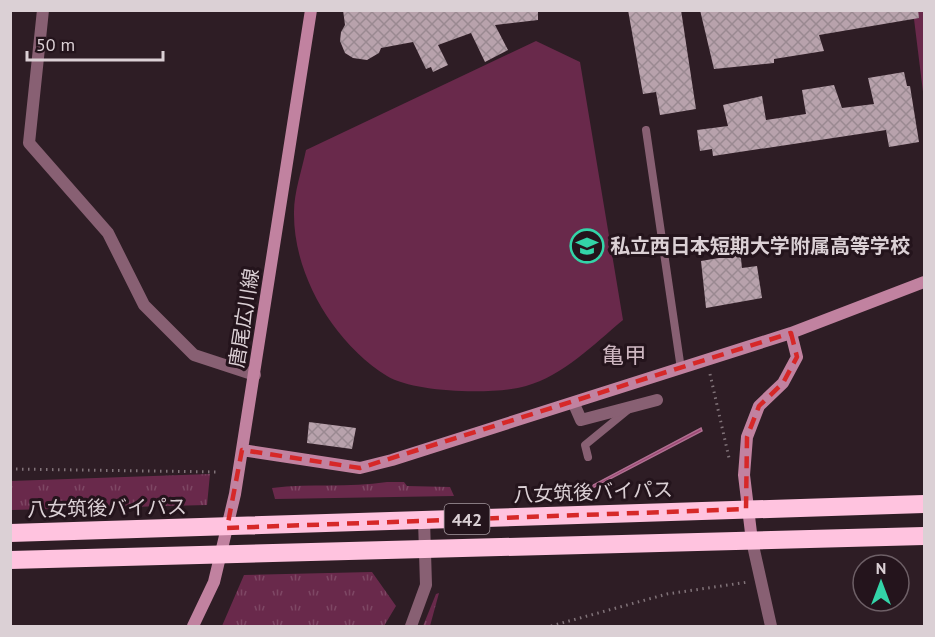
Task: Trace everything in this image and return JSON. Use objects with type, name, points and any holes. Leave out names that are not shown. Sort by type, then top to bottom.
[{"type":"highway","name":"八女筑後バイパス","points":[[10,533],[924,504]]},
{"type":"highway","name":"442","points":[[10,560],[924,536]]},
{"type":"street","points":[[43,10],[29,143],[108,233],[144,305],[194,355],[255,375]]},
{"type":"street","name":"唐尾広川線","points":[[193,627],[214,582],[235,495],[311,10]]},
{"type":"street","points":[[242,450],[319,464],[360,468],[574,404],[707,361],[791,333],[924,282]]},
{"type":"street","points":[[771,627],[746,509],[744,475],[747,438],[759,406],[783,384],[797,357],[791,333]]},
{"type":"street","points":[[574,404],[581,420],[657,400]]},
{"type":"street","points":[[411,627],[426,585],[424,520]]},
{"type":"lane","points":[[646,130],[681,369]]},
{"type":"lane","points":[[588,457],[585,445],[633,406]]},
{"type":"path","points":[[707,361],[730,461]]},
{"type":"path","points":[[10,469],[218,472]]},
{"type":"path","points":[[551,627],[667,594],[762,580]]},
{"type":"highlighted area","points":[[791,333],[797,357],[783,383],[759,406],[747,437],[746,509],[227,528],[242,450],[360,468]]},
{"type":"green space","points":[[913,11],[924,11],[924,100]]},
{"type":"green space","points":[[536,41],[580,62],[623,320],[565,367],[553,375],[526,386],[495,391],[455,391],[400,382],[387,376],[368,362],[350,345],[320,305],[309,283],[301,260],[294,212],[306,150]]},
{"type":"green space","points":[[210,474],[207,505],[11,510],[11,481]]},
{"type":"green space","points":[[404,482],[407,486],[450,487],[454,496],[275,499],[272,488],[358,485]]},
{"type":"green space","points":[[372,572],[396,606],[384,626],[222,626],[244,575]]},
{"type":"green space","points":[[439,593],[430,626],[423,626],[436,594]]},
{"type":"shaded area","points":[[701,428],[702,431],[581,494],[580,492]]},
{"type":"building","points":[[343,10],[538,10],[538,20],[495,25],[508,50],[485,62],[471,33],[438,45],[448,65],[433,72],[431,67],[426,69],[413,42],[381,48],[379,53],[367,60],[353,58],[345,53],[340,41],[345,25]]},
{"type":"building","points":[[628,10],[681,10],[696,109],[660,115],[656,92],[643,94]]},
{"type":"building","points":[[700,10],[918,10],[919,18],[819,35],[824,51],[774,59],[774,63],[714,69]]},
{"type":"building","points":[[904,72],[907,86],[910,86],[919,142],[889,147],[886,130],[713,156],[712,149],[700,151],[697,130],[728,126],[723,105],[762,96],[766,120],[806,114],[802,90],[834,85],[842,108],[874,104],[868,78]]},
{"type":"building","points":[[740,249],[742,268],[757,266],[762,298],[706,308],[701,261],[725,257],[725,251]]},
{"type":"building","points":[[309,422],[356,428],[352,449],[307,443]]},
{"type":"place","name":"私立西日本短期大学附属高等学校","points":[[587,246]]},
{"type":"district","name":"亀甲","points":[[624,355]]}]
